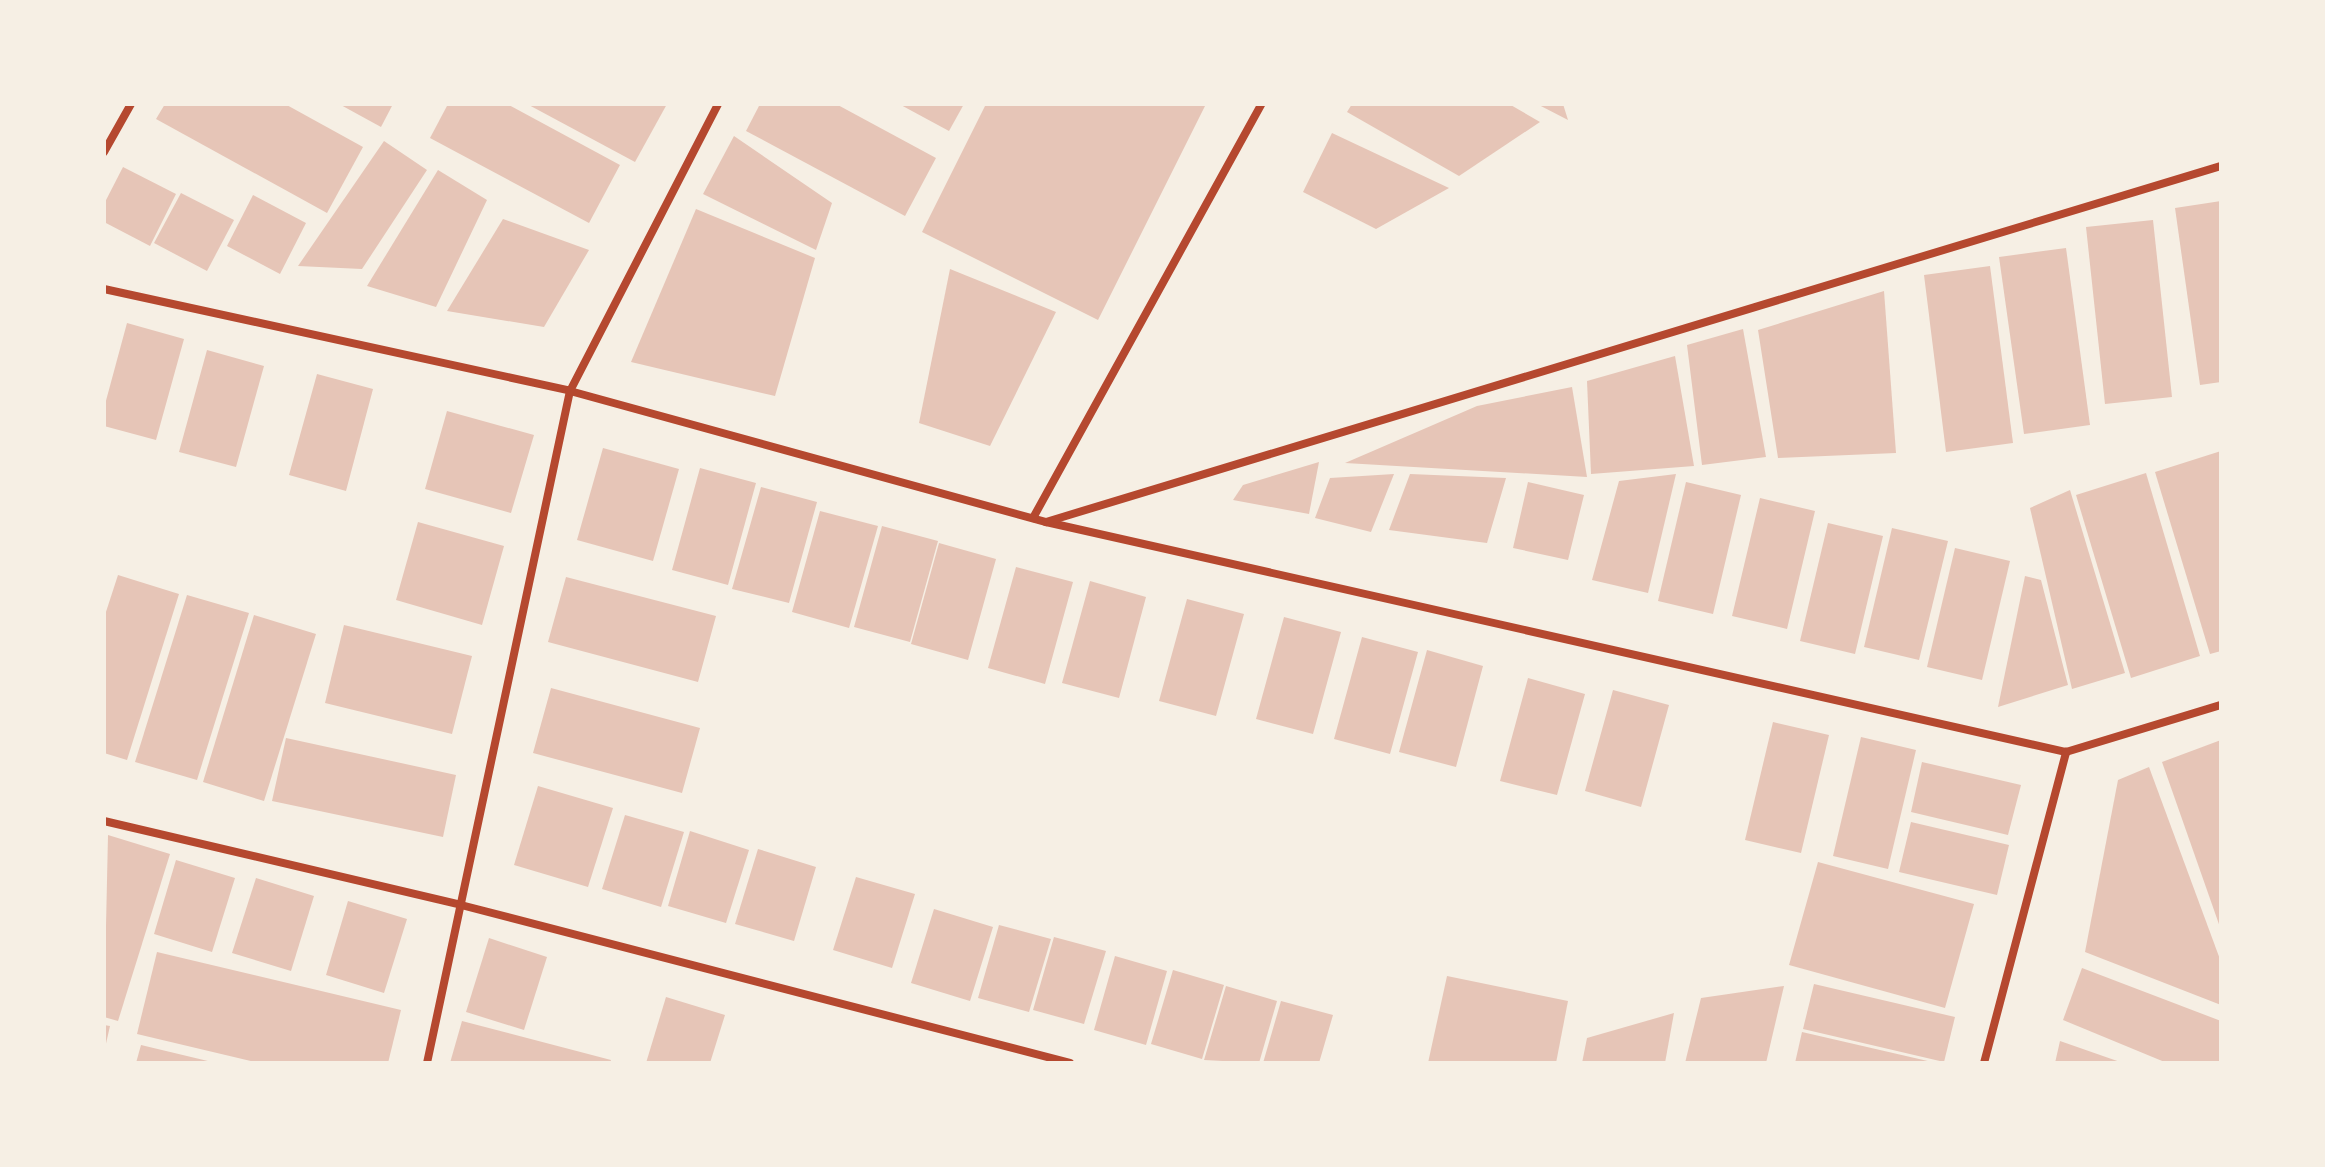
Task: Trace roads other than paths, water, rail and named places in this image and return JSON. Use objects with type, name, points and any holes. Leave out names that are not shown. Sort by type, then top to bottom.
[{"type":"street","points":[[104,152],[131,104]]},
{"type":"street","points":[[427,1063],[570,391],[718,104]]},
{"type":"street","points":[[1033,518],[1262,104]]},
{"type":"street","points":[[1046,522],[2221,166]]},
{"type":"street","points":[[104,289],[570,391],[1046,522],[2066,752],[2221,705]]},
{"type":"street","points":[[1984,1063],[2066,752]]},
{"type":"street","points":[[104,821],[461,905],[1070,1063]]}]
